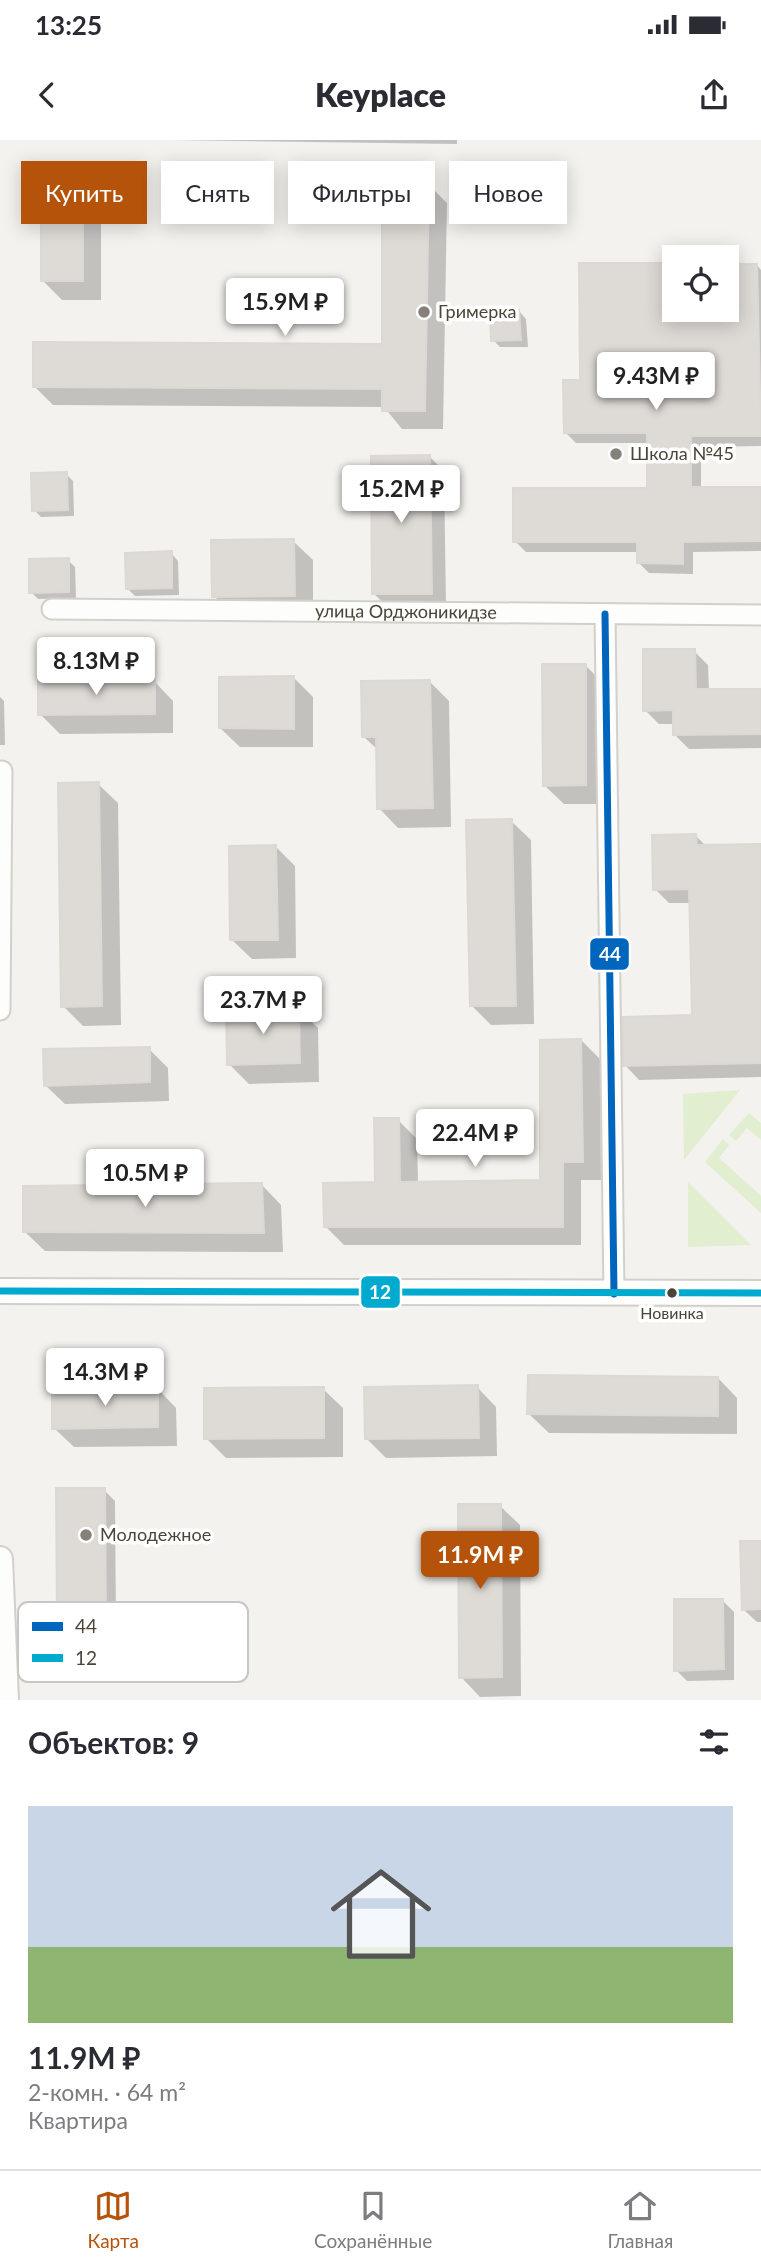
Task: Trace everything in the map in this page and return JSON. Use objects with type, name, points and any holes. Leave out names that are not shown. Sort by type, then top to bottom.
[{"type":"street","name":"улица Орджоникидзе","points":[[52,609],[761,615]]},
{"type":"street","points":[[605,614],[614,1294]]},
{"type":"street","points":[[0,1010],[2,771]]},
{"type":"street","points":[[0,1291],[761,1293]]},
{"type":"street","points":[[0,1559],[6,1700]]},
{"type":"green space","points":[[740,1090],[684,1160],[683,1094]]},
{"type":"green space","points":[[749,1113],[761,1123],[761,1140],[747,1128],[736,1141],[729,1135]]},
{"type":"green space","points":[[723,1139],[729,1145],[719,1158],[761,1196],[761,1213],[705,1162]]},
{"type":"green space","points":[[688,1182],[751,1245],[688,1247]]},
{"type":"building","points":[[41,224],[83,224],[83,281],[41,281]]},
{"type":"building","points":[[382,224],[428,224],[425,411],[382,411],[382,389],[33,387],[33,342],[382,344]]},
{"type":"building","points":[[579,263],[662,263],[662,322],[739,322],[739,264],[757,264],[761,436],[691,436],[691,487],[761,487],[761,541],[683,542],[683,564],[637,563],[637,542],[513,542],[513,488],[647,488],[647,433],[564,433],[563,380],[580,380]]},
{"type":"building","points":[[519,310],[521,340],[491,341],[490,311]]},
{"type":"building","points":[[430,455],[432,594],[372,594],[371,456]]},
{"type":"building","points":[[67,472],[68,510],[32,511],[31,473]]},
{"type":"building","points":[[294,539],[295,596],[212,597],[211,540]]},
{"type":"building","points":[[172,551],[172,588],[126,589],[125,553]]},
{"type":"building","points":[[69,558],[69,592],[29,593],[29,559]]},
{"type":"building","points":[[643,649],[695,649],[696,689],[761,689],[761,734],[673,735],[673,710],[643,711]]},
{"type":"building","points":[[542,664],[586,664],[586,785],[543,786]]},
{"type":"building","points":[[294,676],[294,729],[219,728],[219,677]]},
{"type":"building","points":[[155,679],[155,714],[38,715],[38,680]]},
{"type":"building","points":[[430,680],[433,808],[377,809],[376,737],[362,737],[361,681]]},
{"type":"building","points":[[99,782],[102,1006],[61,1007],[58,783]]},
{"type":"building","points":[[512,819],[516,1006],[470,1006],[466,820]]},
{"type":"building","points":[[696,834],[697,845],[761,844],[761,1063],[623,1066],[623,1017],[692,1015],[689,889],[653,890],[652,835]]},
{"type":"building","points":[[276,845],[278,940],[230,940],[229,846]]},
{"type":"building","points":[[299,1007],[300,1063],[227,1065],[226,1008]]},
{"type":"building","points":[[581,1039],[583,1162],[563,1162],[563,1227],[324,1227],[323,1183],[375,1182],[374,1118],[399,1118],[400,1182],[540,1180],[540,1040]]},
{"type":"building","points":[[150,1047],[150,1082],[44,1086],[43,1049]]},
{"type":"building","points":[[262,1183],[264,1233],[23,1232],[23,1186]]},
{"type":"building","points":[[528,1375],[718,1377],[718,1416],[527,1414]]},
{"type":"building","points":[[478,1385],[479,1438],[365,1439],[364,1387]]},
{"type":"building","points":[[158,1387],[158,1427],[52,1429],[52,1388]]},
{"type":"building","points":[[324,1387],[324,1438],[204,1439],[204,1388]]},
{"type":"building","points":[[56,1488],[105,1488],[106,1602],[57,1602]]},
{"type":"building","points":[[458,1504],[501,1504],[502,1677],[459,1678]]},
{"type":"building","points":[[740,1541],[761,1541],[761,1609],[742,1610]]},
{"type":"building","points":[[674,1599],[723,1599],[724,1669],[674,1671]]},
{"type":"transit line","name":"44","points":[[605,614],[614,1294]]},
{"type":"transit line","name":"12","points":[[0,1291],[761,1293]]},
{"type":"place","name":"Гримерка","points":[[424,312]]},
{"type":"place","name":"Школа №45","points":[[616,454]]},
{"type":"place","name":"Новинка","points":[[672,1293]]},
{"type":"place","name":"Молодежное","points":[[86,1535]]}]
